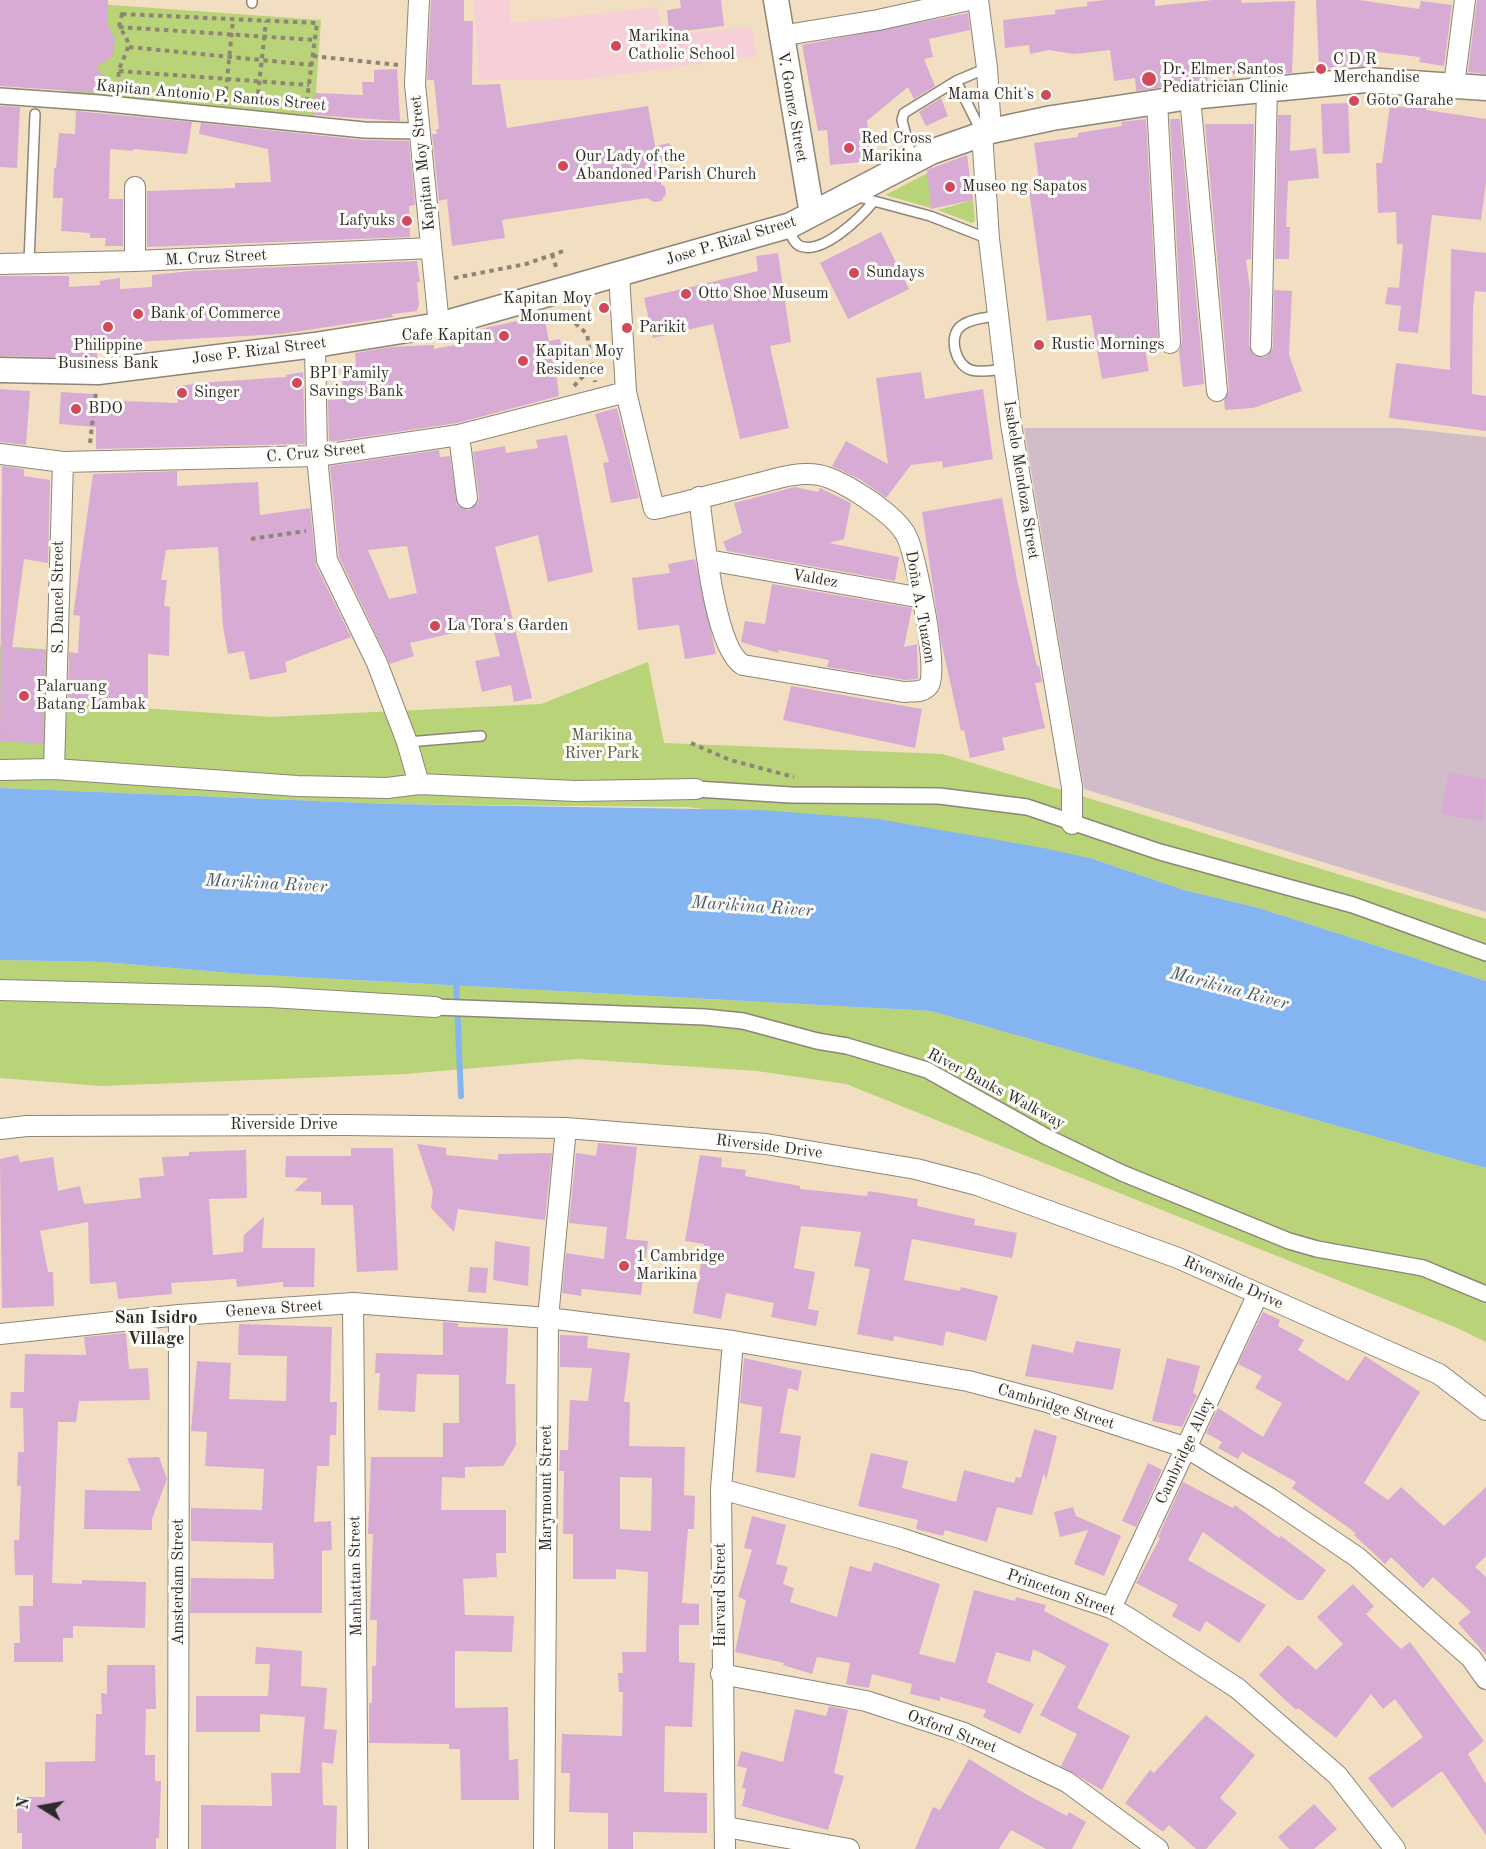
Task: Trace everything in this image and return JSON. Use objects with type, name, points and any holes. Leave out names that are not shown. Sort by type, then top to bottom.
[{"type":"street","name":"Kapitan Moy Street","points":[[419,0],[414,66],[418,131],[439,325]]},
{"type":"street","name":"V. Gomez Street","points":[[776,0],[780,36],[812,214]]},
{"type":"street","points":[[780,36],[878,20],[969,0]]},
{"type":"street","name":"Isabelo Mendoza Street","points":[[978,0],[987,68],[989,239],[1011,424],[1072,788],[1072,824]]},
{"type":"street","points":[[1454,85],[1465,0]]},
{"type":"street","name":"Jose P. Rizal Street","points":[[0,370],[98,372],[315,345],[439,325],[787,226],[912,160],[986,132],[1052,118],[1190,97],[1366,80],[1486,88]]},
{"type":"street","points":[[1260,346],[1267,88]]},
{"type":"street","name":"Kapitan Antonio P. Santos Street","points":[[0,96],[99,103],[364,130],[418,131]]},
{"type":"street","points":[[1190,97],[1216,391]]},
{"type":"street","points":[[1157,102],[1170,343]]},
{"type":"street","points":[[135,187],[135,261]]},
{"type":"street","name":"M. Cruz Street","points":[[0,264],[135,261],[431,248]]},
{"type":"street","points":[[620,274],[626,392]]},
{"type":"street","points":[[315,345],[317,456],[327,560],[377,663],[407,742],[419,784]]},
{"type":"street","name":"C. Cruz Street","points":[[0,454],[63,462],[317,456],[459,435],[599,401],[626,392]]},
{"type":"street","name":"Doña A. Tuazon","points":[[626,392],[654,509],[699,497],[797,474],[819,475],[840,483],[895,520],[907,537],[922,598],[932,671],[932,680],[924,690],[904,692],[743,666],[735,660],[722,631],[699,497]]},
{"type":"street","points":[[459,435],[467,498]]},
{"type":"street","name":"S. Dancel Street","points":[[54,769],[63,462]]},
{"type":"street","name":"Valdez","points":[[708,560],[922,598]]},
{"type":"street","points":[[0,770],[54,769],[297,786],[387,788],[419,784],[576,791],[696,789],[791,795],[939,796],[1027,807],[1160,852],[1353,904],[1486,953]]},
{"type":"street","points":[[0,990],[270,997],[435,1007]]},
{"type":"street","name":"River Banks Walkway","points":[[435,1007],[705,1017],[743,1021],[817,1041],[846,1046],[927,1070],[1055,1141],[1122,1173],[1289,1241],[1317,1249],[1423,1268],[1486,1294]]},
{"type":"street","name":"Riverside Drive","points":[[0,1129],[27,1126],[347,1125],[566,1128],[766,1144],[916,1169],[977,1185],[1178,1258],[1439,1374],[1486,1410]]},
{"type":"street","name":"Marymount Street","points":[[544,1849],[548,1318],[566,1128]]},
{"type":"street","name":"Cambridge Alley","points":[[1111,1608],[1258,1294]]},
{"type":"street","name":"Geneva Street","points":[[0,1334],[179,1315],[353,1303],[548,1318]]},
{"type":"street","name":"Manhattan Street","points":[[353,1303],[358,1849]]},
{"type":"street","name":"Amsterdam Street","points":[[178,1849],[179,1315]]},
{"type":"street","name":"Cambridge Street","points":[[548,1318],[733,1341],[969,1381],[1044,1401],[1187,1448],[1271,1499],[1357,1557],[1471,1658],[1486,1679]]},
{"type":"street","name":"Harvard Street","points":[[725,1849],[721,1674],[721,1489],[733,1341]]},
{"type":"street","name":"Princeton Street","points":[[721,1489],[900,1538],[1111,1608],[1237,1688],[1337,1775],[1395,1849]]},
{"type":"street","name":"Oxford Street","points":[[721,1674],[866,1701],[964,1733],[1067,1782],[1158,1849]]},
{"type":"street","points":[[726,1827],[849,1849]]},
{"type":"lane","points":[[912,160],[902,120],[904,113],[956,81],[987,68]]},
{"type":"lane","points":[[956,81],[986,132]]},
{"type":"lane","points":[[29,262],[35,114]]},
{"type":"lane","points":[[847,194],[930,216],[989,239]]},
{"type":"lane","points":[[787,226],[794,241],[800,246],[814,247],[858,220],[874,201]]},
{"type":"lane","points":[[998,315],[962,325],[955,333],[955,345],[959,361],[969,369],[1004,369]]},
{"type":"lane","points":[[407,742],[481,736]]},
{"type":"path","points":[[122,14],[317,23],[306,107],[116,92],[129,47],[127,37],[119,27],[122,14]]},
{"type":"path","points":[[225,101],[233,20]]},
{"type":"path","points":[[257,104],[266,21]]},
{"type":"path","points":[[119,27],[315,40]]},
{"type":"path","points":[[129,47],[312,65]]},
{"type":"path","points":[[313,56],[414,66]]},
{"type":"path","points":[[120,72],[309,85]]},
{"type":"path","points":[[452,279],[525,264],[566,250]]},
{"type":"path","points":[[552,254],[560,278]]},
{"type":"path","points":[[562,311],[587,334],[599,401]]},
{"type":"path","points":[[88,462],[98,372]]},
{"type":"path","points":[[251,539],[324,528]]},
{"type":"path","points":[[691,743],[710,753],[755,765]]},
{"type":"shaded area","name":"Marikina Catholic School","points":[[474,0],[509,0],[511,23],[658,7],[663,35],[751,27],[757,56],[578,80],[479,80]]},
{"type":"shaded area","points":[[1024,428],[1401,428],[1486,437],[1486,912],[1084,789]]},
{"type":"green space","points":[[70,2],[321,20],[314,120],[65,95]]},
{"type":"green space","points":[[928,173],[931,208],[885,195]]},
{"type":"green space","points":[[973,200],[975,221],[972,223],[938,210]]},
{"type":"green space","name":"Marikina River Park","points":[[0,646],[56,650],[54,702],[271,717],[541,704],[648,662],[664,743],[943,754],[1486,919],[1486,981],[1259,908],[1184,890],[1093,859],[687,807],[390,804],[0,788]]},
{"type":"green space","points":[[0,960],[103,962],[243,974],[931,1011],[1486,1168],[1486,1342],[1455,1327],[846,1084],[757,1071],[578,1059],[406,1074],[101,1086],[0,1078]]},
{"type":"water","name":"Marikina River","points":[[0,788],[390,804],[760,810],[878,819],[1093,859],[1184,890],[1259,908],[1486,981],[1486,1168],[931,1011],[243,974],[103,962],[0,960]]},
{"type":"building","points":[[0,0],[108,0],[108,25],[115,40],[112,57],[96,67],[103,76],[101,93],[0,86]]},
{"type":"building","points":[[431,0],[464,0],[464,21],[473,21],[472,85],[500,84],[507,128],[648,106],[655,146],[670,143],[673,159],[659,162],[661,184],[665,187],[666,194],[661,201],[654,202],[647,198],[502,220],[505,238],[452,246],[447,199],[439,201],[432,134],[437,134],[436,129],[439,129],[434,80],[427,80]]},
{"type":"building","points":[[680,0],[721,0],[724,26],[669,33],[667,10],[681,8]]},
{"type":"building","points":[[1155,0],[1155,6],[1213,0],[1241,0],[1242,3],[1295,1],[1292,73],[1207,77],[1208,81],[1136,91],[1135,78],[1114,81],[1110,50],[1074,54],[1049,50],[1030,54],[1029,45],[1005,48],[1003,20],[1055,14],[1055,10],[1087,6],[1087,2]]},
{"type":"building","points":[[1316,0],[1359,0],[1419,9],[1421,1],[1452,5],[1444,66],[1419,62],[1420,57],[1378,52],[1376,66],[1319,69]]},
{"type":"building","points":[[1477,0],[1486,0],[1486,74],[1468,72]]},
{"type":"building","points":[[968,13],[970,30],[929,39],[933,57],[924,59],[935,86],[914,99],[908,87],[867,121],[872,161],[830,165],[827,130],[818,131],[802,45]]},
{"type":"building","points":[[397,69],[400,121],[314,115],[315,93],[363,95],[362,82],[374,82],[374,70]]},
{"type":"building","points":[[941,98],[948,116],[926,126],[919,112]]},
{"type":"building","points":[[1348,103],[1350,153],[1323,154],[1321,104]]},
{"type":"building","points":[[1390,105],[1409,108],[1409,105],[1426,108],[1426,110],[1486,119],[1486,183],[1481,220],[1432,215],[1418,333],[1398,331],[1401,306],[1385,304],[1388,287],[1399,288],[1403,244],[1397,244],[1396,212],[1378,213],[1376,163],[1382,163]]},
{"type":"building","points":[[0,106],[20,107],[17,168],[0,167]]},
{"type":"building","points":[[76,111],[192,122],[187,154],[110,149],[109,199],[123,199],[123,246],[105,246],[106,238],[90,238],[90,233],[61,231],[63,198],[53,198],[54,168],[56,168],[59,133],[75,134]]},
{"type":"building","points":[[1278,115],[1291,115],[1290,151],[1316,148],[1319,178],[1288,181],[1286,227],[1290,227],[1289,259],[1275,259]]},
{"type":"building","points":[[1146,119],[1158,338],[1143,339],[1149,371],[1102,379],[1091,315],[1047,321],[1029,190],[1040,188],[1034,143],[1078,137],[1078,133],[1122,126],[1121,122]]},
{"type":"building","points":[[1170,119],[1180,119],[1204,384],[1183,387],[1179,351],[1182,342]]},
{"type":"building","points":[[201,123],[363,140],[409,141],[415,205],[409,206],[410,237],[147,247],[147,191],[235,188],[235,183],[271,182],[268,149],[199,134]]},
{"type":"building","points":[[1205,124],[1254,124],[1251,259],[1246,260],[1250,289],[1249,346],[1255,356],[1266,357],[1273,347],[1274,290],[1292,291],[1289,355],[1302,391],[1253,408],[1225,410],[1224,401],[1229,390]]},
{"type":"building","name":"Museo ng Sapatos","points":[[967,155],[973,200],[931,209],[927,170]]},
{"type":"building","points":[[881,232],[909,289],[848,319],[820,263]]},
{"type":"building","points":[[1451,249],[1486,253],[1486,292],[1475,291],[1473,307],[1472,394],[1486,396],[1486,431],[1389,418],[1396,363],[1450,370]]},
{"type":"building","points":[[778,253],[791,342],[770,346],[789,428],[740,439],[713,324],[653,338],[644,298],[758,271],[756,256]]},
{"type":"building","points":[[417,261],[420,282],[417,282],[419,304],[417,311],[392,314],[393,317],[281,334],[98,344],[97,358],[0,356],[0,276],[69,276],[69,287],[100,285],[100,281],[120,278],[120,289],[152,287],[152,275],[190,271]]},
{"type":"building","points":[[544,315],[549,341],[560,339],[567,368],[556,371],[559,396],[457,423],[329,442],[328,400],[345,399],[340,368],[356,365],[355,353],[391,347],[434,345],[434,349],[477,341],[476,330]]},
{"type":"building","points":[[303,372],[305,444],[96,449],[96,427],[59,424],[61,392],[93,394],[93,400],[178,403],[176,387],[198,383],[286,377],[286,375]]},
{"type":"building","points":[[921,372],[925,399],[983,389],[993,459],[943,468],[942,461],[911,465],[886,498],[861,480],[832,466],[846,441],[888,464],[876,378]]},
{"type":"building","points":[[0,389],[30,391],[26,445],[0,442]]},
{"type":"building","points":[[617,408],[639,498],[611,503],[603,463],[609,462],[595,414]]},
{"type":"building","points":[[567,435],[593,572],[548,582],[538,535],[495,547],[532,698],[514,702],[511,685],[482,692],[475,661],[500,656],[492,624],[410,643],[414,656],[390,664],[339,557],[330,466],[439,450],[440,457],[450,456],[457,505],[469,510],[478,503],[479,497],[473,452],[505,446],[506,453],[538,448],[536,440]],"holes":[[[407,546],[417,593],[389,599],[368,550]]]},
{"type":"building","points":[[2,466],[24,469],[24,476],[50,480],[48,563],[24,559],[12,648],[45,650],[43,744],[0,741]]},
{"type":"building","points":[[177,471],[177,486],[258,482],[260,515],[310,508],[316,565],[351,637],[285,662],[287,672],[250,680],[244,651],[228,654],[223,627],[218,547],[166,550],[161,580],[167,580],[164,606],[170,607],[169,656],[148,654],[148,699],[120,699],[120,704],[68,700],[69,652],[78,653],[80,616],[73,615],[93,474]]},
{"type":"building","points":[[795,487],[818,492],[820,488],[851,503],[844,539],[829,543],[899,557],[895,581],[727,551],[723,542],[742,533],[734,503]]},
{"type":"building","points":[[1002,498],[1018,584],[1040,671],[1042,682],[1035,683],[1045,728],[1002,738],[1005,750],[970,758],[964,730],[961,731],[941,641],[922,512]]},
{"type":"building","points":[[695,559],[716,654],[685,659],[679,625],[638,630],[632,578],[670,573],[668,564]]},
{"type":"building","points":[[772,584],[912,608],[904,647],[917,644],[918,679],[905,680],[827,667],[829,660],[779,650],[778,653],[741,642],[745,621],[765,624]]},
{"type":"building","points":[[791,686],[922,709],[915,748],[783,720]]},
{"type":"building","points":[[1449,772],[1486,779],[1484,822],[1441,814]]},
{"type":"building","points":[[598,1143],[637,1147],[626,1239],[648,1241],[641,1295],[582,1289],[581,1296],[562,1293],[566,1253],[604,1259],[607,1227],[569,1223],[576,1153],[596,1156]]},
{"type":"building","points":[[417,1144],[446,1148],[446,1155],[498,1160],[498,1154],[552,1153],[545,1220],[458,1209],[454,1232],[431,1208],[433,1191]]},
{"type":"building","points":[[351,1148],[393,1148],[398,1270],[357,1272],[353,1205],[321,1205],[321,1192],[294,1191],[308,1178],[285,1177],[286,1156],[351,1156]]},
{"type":"building","points":[[246,1150],[247,1198],[209,1199],[213,1255],[243,1252],[244,1235],[264,1217],[262,1248],[315,1248],[314,1287],[283,1287],[283,1282],[237,1287],[236,1279],[171,1283],[172,1294],[118,1299],[116,1282],[90,1284],[88,1222],[40,1231],[48,1272],[53,1272],[54,1306],[2,1308],[0,1159],[18,1155],[20,1162],[53,1157],[58,1191],[80,1186],[84,1204],[141,1198],[139,1178],[164,1176],[162,1157],[189,1156],[189,1152]]},
{"type":"building","points":[[700,1155],[722,1158],[721,1167],[746,1170],[745,1176],[800,1186],[800,1189],[867,1196],[868,1191],[918,1199],[917,1206],[975,1219],[974,1225],[1017,1233],[1012,1258],[912,1239],[904,1280],[960,1291],[961,1287],[998,1296],[986,1341],[946,1331],[943,1346],[894,1336],[893,1341],[857,1334],[870,1269],[854,1266],[861,1232],[801,1226],[794,1268],[815,1272],[808,1309],[819,1311],[816,1326],[771,1317],[774,1303],[726,1293],[721,1319],[693,1313],[704,1244],[685,1241]]},
{"type":"building","points":[[495,1241],[530,1247],[528,1286],[493,1280]]},
{"type":"building","points":[[470,1267],[488,1268],[486,1293],[468,1292]]},
{"type":"building","points":[[1263,1312],[1280,1320],[1278,1326],[1304,1340],[1298,1350],[1348,1381],[1365,1356],[1420,1392],[1364,1483],[1388,1500],[1401,1487],[1444,1526],[1486,1487],[1486,1556],[1475,1567],[1486,1577],[1486,1655],[1458,1623],[1471,1612],[1433,1577],[1423,1588],[1391,1557],[1385,1564],[1354,1535],[1356,1533],[1292,1488],[1296,1482],[1242,1452],[1238,1459],[1218,1448],[1222,1442],[1206,1433],[1218,1408],[1263,1437],[1282,1403],[1255,1388],[1262,1376],[1238,1364]]},
{"type":"building","points":[[443,1322],[458,1323],[458,1327],[508,1328],[506,1384],[515,1384],[516,1445],[503,1466],[465,1467],[465,1478],[442,1477],[441,1510],[506,1510],[506,1553],[496,1553],[497,1577],[463,1579],[465,1615],[514,1616],[512,1652],[455,1651],[455,1708],[508,1707],[509,1760],[518,1759],[519,1800],[461,1800],[460,1749],[449,1749],[449,1744],[369,1743],[369,1703],[372,1703],[372,1666],[376,1666],[377,1620],[370,1620],[373,1534],[368,1534],[371,1457],[443,1457],[443,1423],[459,1423],[459,1375],[417,1374],[415,1412],[378,1410],[380,1373],[375,1373],[376,1353],[443,1355]]},
{"type":"building","points":[[239,1324],[332,1327],[330,1402],[337,1402],[336,1435],[330,1435],[329,1466],[317,1466],[314,1522],[331,1521],[332,1550],[322,1551],[322,1613],[190,1613],[191,1578],[274,1579],[273,1543],[191,1541],[191,1508],[262,1510],[264,1469],[205,1466],[207,1432],[191,1431],[197,1361],[231,1363],[229,1399],[286,1401],[287,1356],[238,1355]]},
{"type":"building","points":[[126,1333],[129,1369],[148,1368],[150,1400],[79,1401],[76,1422],[58,1422],[52,1583],[82,1584],[82,1580],[146,1582],[145,1628],[73,1626],[73,1638],[63,1638],[63,1662],[14,1662],[14,1643],[20,1643],[19,1606],[33,1606],[33,1575],[15,1575],[14,1540],[19,1540],[21,1486],[17,1486],[18,1452],[24,1452],[23,1408],[10,1408],[11,1392],[24,1392],[25,1354],[86,1355],[84,1337]]},
{"type":"building","points":[[560,1335],[588,1336],[587,1348],[630,1353],[624,1402],[630,1402],[629,1446],[685,1447],[684,1495],[695,1496],[694,1529],[688,1529],[682,1603],[699,1604],[699,1625],[679,1625],[679,1662],[695,1663],[692,1727],[665,1726],[664,1792],[707,1793],[707,1833],[633,1832],[633,1849],[608,1849],[608,1813],[569,1812],[570,1773],[561,1773],[562,1734],[622,1736],[623,1692],[619,1692],[618,1673],[623,1673],[622,1652],[646,1652],[648,1572],[616,1569],[616,1579],[573,1579],[573,1534],[563,1534],[564,1471],[559,1471],[560,1450],[568,1450],[570,1400],[588,1401],[592,1368],[560,1367]],"holes":[[[620,1477],[652,1478],[651,1531],[620,1529]]]},
{"type":"building","points":[[1076,1341],[1121,1349],[1113,1390],[1025,1376],[1032,1344],[1073,1353]]},
{"type":"building","points":[[744,1358],[802,1371],[798,1391],[788,1388],[780,1433],[801,1436],[795,1478],[756,1472],[762,1407],[740,1403]]},
{"type":"building","points":[[1167,1358],[1200,1366],[1193,1393],[1197,1395],[1182,1427],[1152,1421]]},
{"type":"building","points":[[1034,1429],[1057,1436],[1046,1480],[1044,1473],[1032,1515],[997,1507],[987,1542],[945,1530],[943,1536],[916,1529],[918,1520],[858,1506],[871,1453],[908,1461],[902,1488],[956,1502],[964,1470],[1014,1483],[1016,1477],[1021,1478]]},
{"type":"building","points":[[159,1457],[167,1479],[152,1519],[152,1530],[84,1529],[85,1490],[141,1491],[127,1458]]},
{"type":"building","points":[[1148,1463],[1162,1470],[1136,1527],[1122,1521]]},
{"type":"building","points":[[1183,1482],[1233,1508],[1235,1505],[1326,1570],[1303,1600],[1297,1600],[1203,1532],[1188,1560],[1266,1605],[1239,1643],[1206,1621],[1200,1632],[1172,1616],[1178,1605],[1136,1583],[1160,1538],[1158,1537]]},
{"type":"building","points":[[1073,1507],[1076,1516],[1121,1536],[1104,1576],[1074,1564],[1088,1530],[1060,1537],[1054,1512]]},
{"type":"building","points":[[752,1516],[786,1525],[776,1564],[788,1567],[783,1584],[794,1588],[790,1602],[837,1617],[850,1566],[871,1572],[874,1562],[940,1584],[919,1654],[955,1663],[974,1590],[1015,1601],[1016,1597],[1046,1605],[1044,1611],[1109,1644],[1077,1708],[1130,1736],[1102,1790],[1061,1766],[1077,1734],[1040,1715],[1066,1666],[1033,1649],[1030,1662],[996,1652],[987,1682],[1034,1704],[1020,1734],[983,1717],[986,1710],[940,1697],[940,1701],[910,1694],[912,1684],[872,1674],[869,1688],[846,1684],[850,1663],[817,1657],[812,1674],[783,1665],[784,1663],[735,1652],[746,1600],[738,1597],[752,1550],[744,1548]]},
{"type":"building","points":[[1353,1584],[1374,1606],[1366,1614],[1401,1649],[1410,1642],[1484,1741],[1468,1754],[1486,1784],[1486,1835],[1442,1771],[1392,1808],[1368,1778],[1423,1737],[1395,1699],[1383,1709],[1371,1694],[1336,1738],[1298,1708],[1296,1710],[1259,1675],[1288,1645],[1316,1670],[1343,1644],[1317,1617]]},
{"type":"building","points":[[256,1647],[302,1651],[301,1686],[327,1688],[324,1729],[337,1730],[333,1764],[322,1762],[323,1805],[337,1806],[336,1849],[201,1849],[201,1805],[272,1806],[271,1773],[300,1773],[305,1717],[260,1714],[260,1732],[196,1732],[196,1696],[268,1696],[270,1664],[255,1664]]},
{"type":"building","points":[[107,1665],[155,1665],[156,1709],[146,1709],[145,1755],[155,1755],[155,1781],[161,1781],[159,1838],[156,1838],[156,1849],[22,1849],[22,1833],[17,1833],[17,1797],[45,1797],[45,1762],[95,1761],[96,1714],[102,1714],[101,1693],[107,1694]]},
{"type":"building","points":[[829,1706],[848,1710],[834,1773],[844,1776],[828,1830],[742,1806],[746,1789],[742,1788],[747,1768],[737,1766],[741,1751],[783,1762],[795,1709],[826,1716]]},
{"type":"building","points":[[1206,1715],[1255,1755],[1220,1798],[1237,1813],[1206,1849],[1196,1849],[1169,1825],[1163,1832],[1125,1803],[1150,1770],[1154,1773]]},
{"type":"building","points":[[969,1759],[1024,1793],[1067,1816],[1069,1812],[1086,1822],[1072,1849],[1046,1849],[1011,1830],[999,1849],[915,1849],[933,1807],[940,1810]]},
{"type":"building","points":[[1314,1804],[1337,1829],[1314,1849],[1289,1849],[1278,1837]]},
{"type":"waterway","points":[[456,980],[461,1096]]},
{"type":"place","name":"Marikina Catholic School","points":[[616,46]]},
{"type":"place","name":"C D R Merchandise","points":[[1321,69]]},
{"type":"place","name":"Dr. Elmer Santos Pediatrician Clinic","points":[[1149,79]]},
{"type":"place","name":"Mama Chit's","points":[[1046,95]]},
{"type":"place","name":"Goto Garahe","points":[[1354,101]]},
{"type":"place","name":"Red Cross Marikina","points":[[849,148]]},
{"type":"place","name":"Our Lady of the Abandoned Parish Church","points":[[563,166]]},
{"type":"place","name":"Museo ng Sapatos","points":[[950,187]]},
{"type":"place","name":"Lafyuks","points":[[407,221]]},
{"type":"place","name":"Sundays","points":[[854,273]]},
{"type":"place","name":"Otto Shoe Museum","points":[[686,294]]},
{"type":"place","name":"Kapitan Moy Monument","points":[[604,308]]},
{"type":"place","name":"Bank of Commerce","points":[[138,314]]},
{"type":"place","name":"Philippine Business Bank","points":[[108,327]]},
{"type":"place","name":"Parikit","points":[[627,328]]},
{"type":"place","name":"Cafe Kapitan","points":[[504,336]]},
{"type":"place","name":"Rustic Mornings","points":[[1039,345]]},
{"type":"place","name":"Kapitan Moy Residence","points":[[523,361]]},
{"type":"place","name":"BPI Family Savings Bank","points":[[297,383]]},
{"type":"place","name":"Singer","points":[[182,393]]},
{"type":"place","name":"BDO","points":[[76,409]]},
{"type":"place","name":"La Tora's Garden","points":[[435,626]]},
{"type":"place","name":"Palaruang Batang Lambak","points":[[24,696]]},
{"type":"place","name":"1 Cambridge Marikina","points":[[624,1266]]},
{"type":"district","name":"San Isidro Village","points":[[156,1328]]}]
